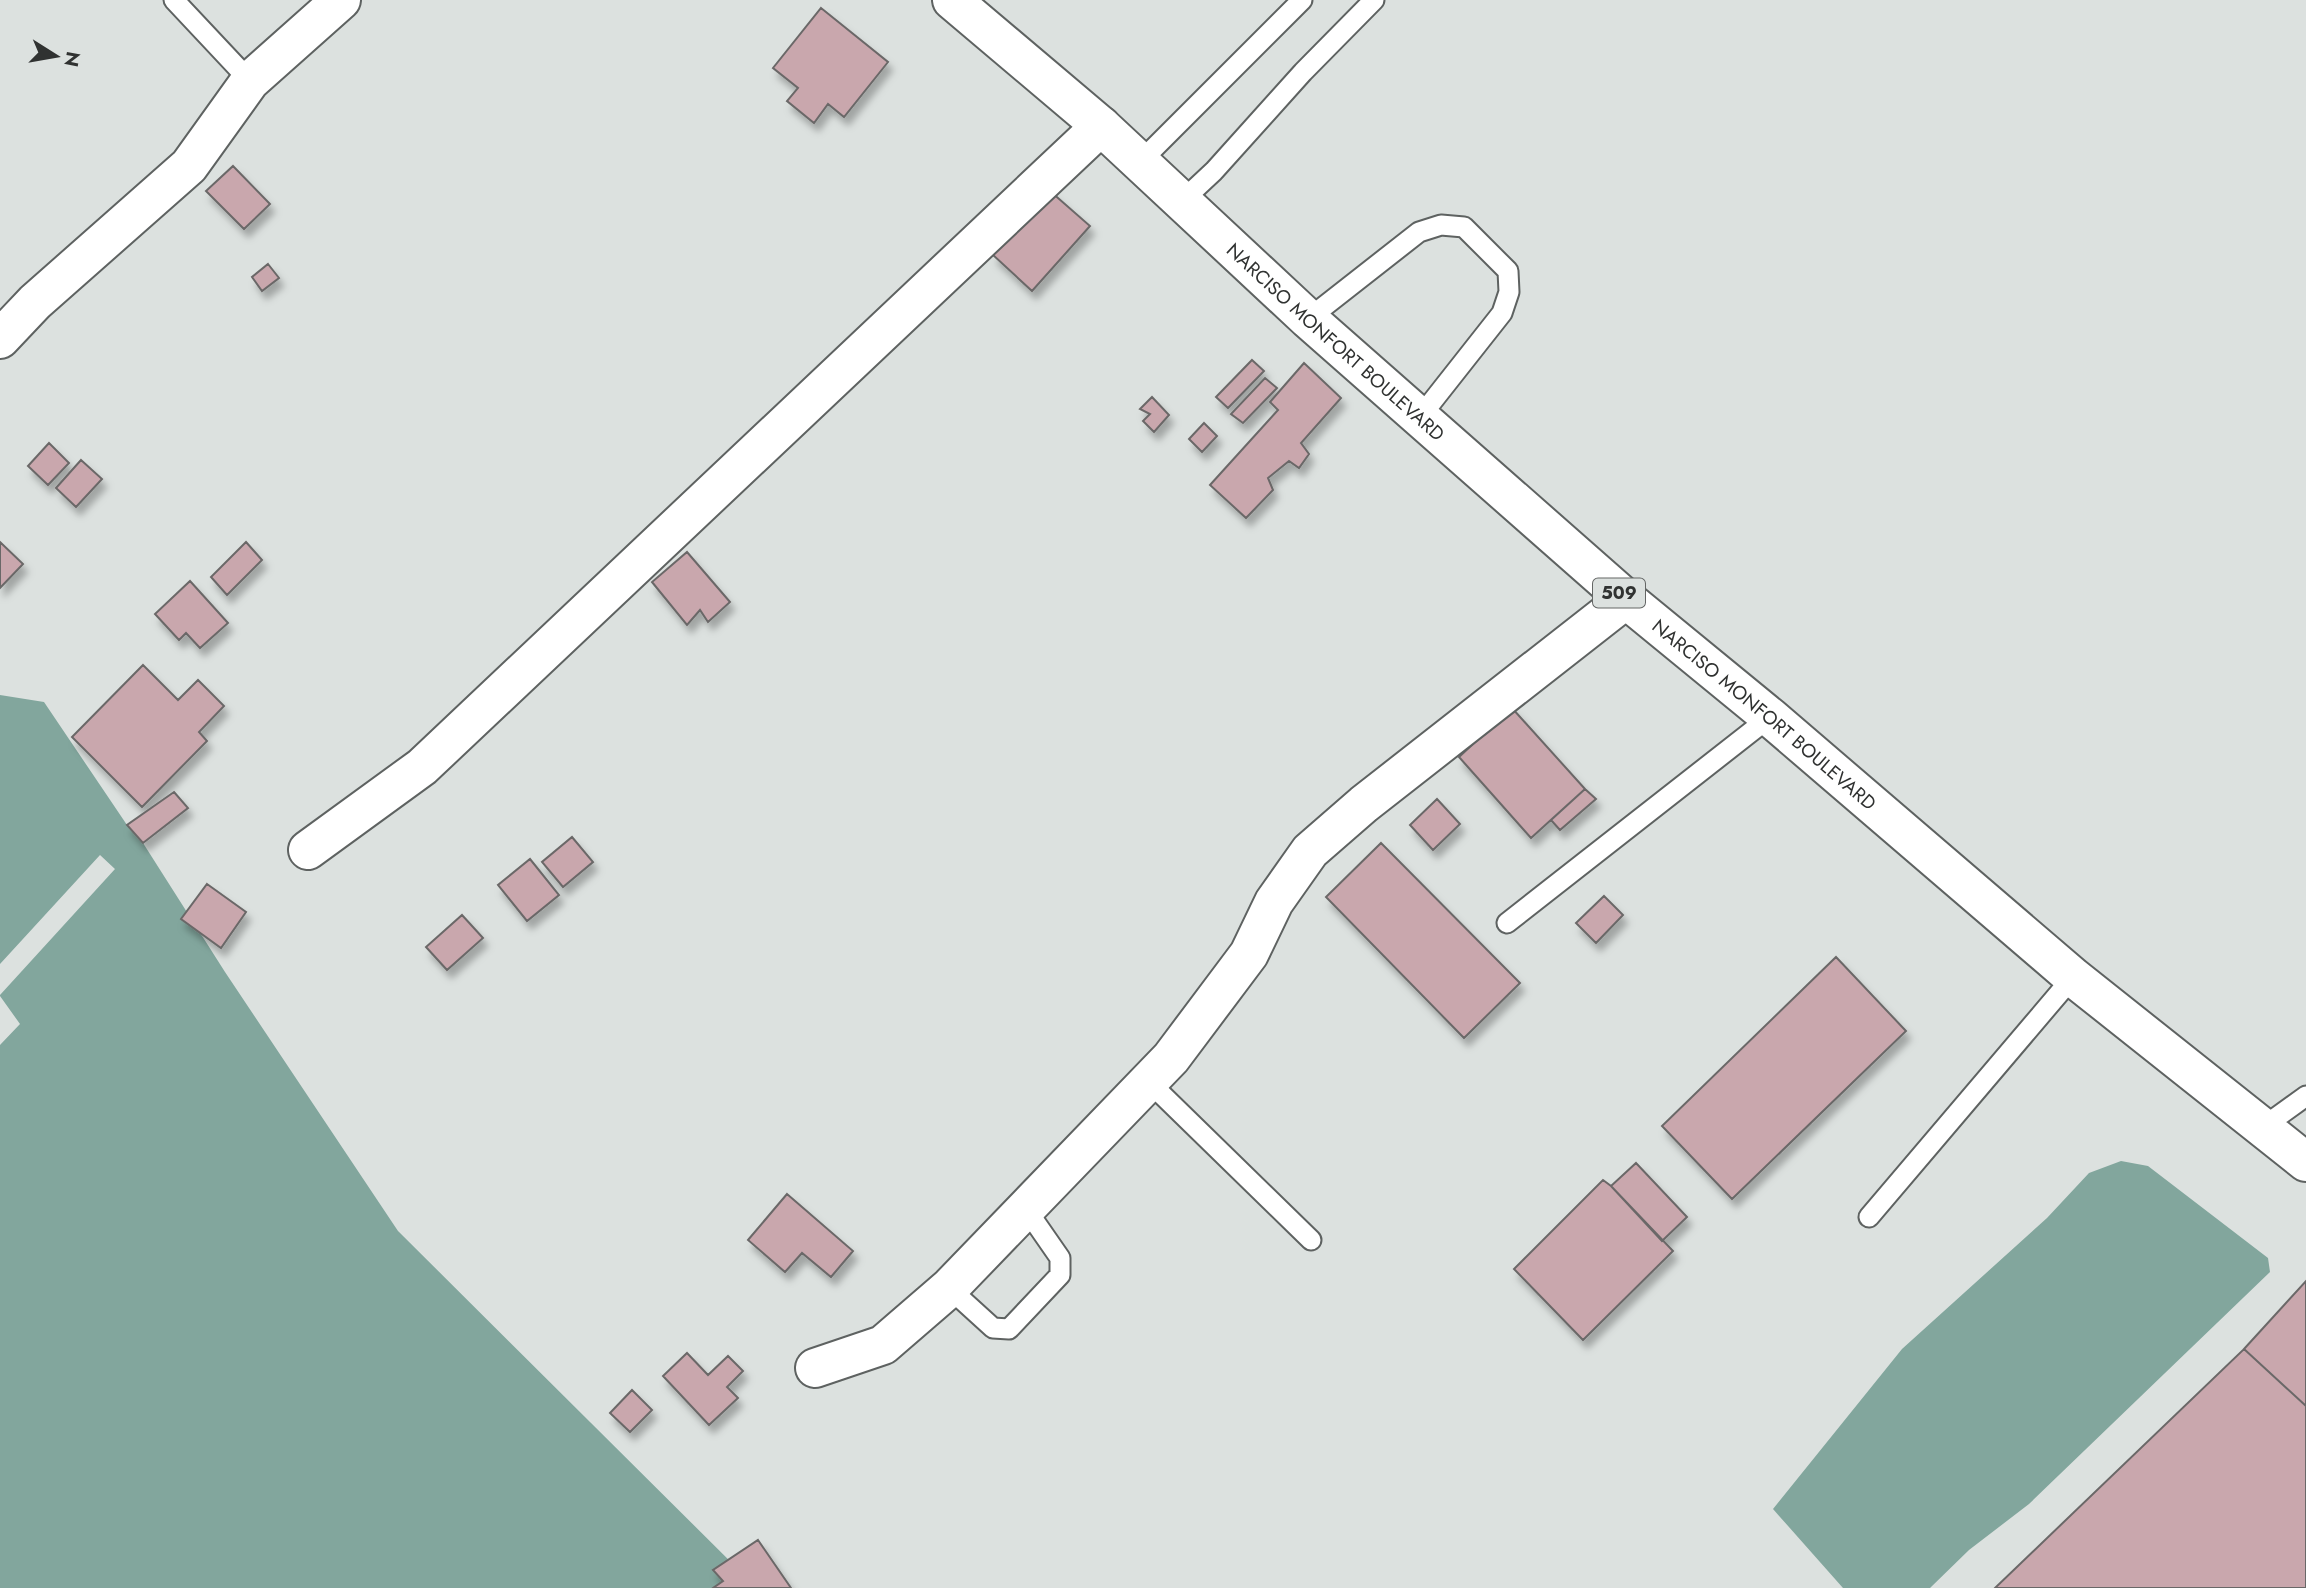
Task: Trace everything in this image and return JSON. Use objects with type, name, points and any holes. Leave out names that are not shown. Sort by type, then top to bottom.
[{"type":"street","points":[[0,339],[35,302],[189,166],[250,81],[341,0]]},
{"type":"street","name":"NARCISO MONFORT BOULEVARD","points":[[952,0],[1101,126],[1308,319],[1626,599],[1770,717],[2073,977],[2306,1162]]},
{"type":"street","points":[[309,850],[422,767],[1101,126]]},
{"type":"street","points":[[815,1368],[883,1345],[949,1288],[1171,1058],[1249,954],[1274,902],[1310,850],[1364,804],[1626,599]]},
{"type":"lane","points":[[174,0],[250,81]]},
{"type":"lane","points":[[1140,162],[1302,0]]},
{"type":"lane","points":[[1183,200],[1214,171],[1303,72],[1374,0]]},
{"type":"lane","points":[[1308,319],[1419,232],[1441,225],[1464,227],[1508,271],[1509,292],[1502,313],[1420,417]]},
{"type":"lane","points":[[1507,923],[1770,717]]},
{"type":"lane","points":[[1869,1217],[2073,977]]},
{"type":"lane","points":[[1148,1081],[1311,1240]]},
{"type":"lane","points":[[2263,1127],[2306,1096]]},
{"type":"lane","points":[[949,1288],[993,1328],[1009,1329],[1060,1275],[1060,1258],[1026,1209]]},
{"type":"shaded area","points":[[0,695],[44,702],[127,825],[143,843],[225,972],[398,1231],[757,1588],[0,1588]]},
{"type":"shaded area","points":[[2121,1161],[2148,1166],[2268,1258],[2270,1272],[2029,1504],[1969,1550],[1930,1588],[1843,1588],[1773,1509],[1902,1349],[2047,1218],[2089,1173]]},
{"type":"pier","points":[[100,855],[115,869],[0,995],[0,964]]},
{"type":"pier","points":[[0,996],[20,1024],[0,1045]]},
{"type":"building","points":[[821,8],[888,62],[844,117],[828,104],[814,123],[787,101],[798,88],[773,68]]},
{"type":"building","points":[[233,166],[270,204],[244,229],[206,191]]},
{"type":"building","points":[[1050,191],[1090,226],[1032,291],[993,255]]},
{"type":"building","points":[[268,264],[279,278],[262,291],[252,277]]},
{"type":"building","points":[[1252,360],[1264,371],[1228,408],[1216,397]]},
{"type":"building","points":[[1304,363],[1341,398],[1301,443],[1309,454],[1299,468],[1289,461],[1268,478],[1273,490],[1246,518],[1210,485],[1278,410],[1270,402]]},
{"type":"building","points":[[1265,378],[1277,388],[1243,423],[1231,414]]},
{"type":"building","points":[[1152,397],[1169,415],[1154,432],[1143,421],[1150,414],[1140,409]]},
{"type":"building","points":[[1204,423],[1217,436],[1202,452],[1189,439]]},
{"type":"building","points":[[49,443],[69,463],[48,485],[28,466]]},
{"type":"building","points":[[81,460],[102,479],[76,507],[56,488]]},
{"type":"building","points":[[0,542],[23,564],[0,588]]},
{"type":"building","points":[[246,542],[262,560],[227,595],[211,577]]},
{"type":"building","points":[[687,552],[730,602],[708,622],[700,610],[687,625],[652,582]]},
{"type":"building","points":[[190,581],[228,623],[200,648],[186,633],[179,640],[155,614]]},
{"type":"building","points":[[143,665],[178,700],[198,680],[224,706],[199,732],[207,741],[142,807],[72,737]]},
{"type":"building","points":[[1512,708],[1585,789],[1531,838],[1459,757]]},
{"type":"building","points":[[1585,789],[1596,799],[1560,830],[1551,820]]},
{"type":"building","points":[[174,792],[188,808],[143,843],[127,825]]},
{"type":"building","points":[[1437,799],[1460,824],[1433,850],[1410,825]]},
{"type":"building","points":[[572,837],[593,862],[563,887],[542,862]]},
{"type":"building","points":[[1381,843],[1520,983],[1464,1038],[1326,897]]},
{"type":"building","points":[[530,859],[559,895],[527,921],[498,885]]},
{"type":"building","points":[[207,884],[246,912],[221,948],[181,919]]},
{"type":"building","points":[[1604,896],[1623,915],[1596,943],[1576,923]]},
{"type":"building","points":[[462,915],[483,938],[447,970],[426,947]]},
{"type":"building","points":[[1836,957],[1906,1031],[1732,1199],[1662,1126]]},
{"type":"building","points":[[1636,1163],[1687,1217],[1662,1241],[1611,1186]]},
{"type":"building","points":[[1603,1180],[1673,1251],[1583,1340],[1514,1269]]},
{"type":"building","points":[[787,1194],[853,1251],[831,1277],[802,1253],[785,1272],[748,1240]]},
{"type":"building","points":[[2306,1281],[2306,1406],[2244,1349]]},
{"type":"building","points":[[2244,1349],[2306,1406],[2306,1588],[1995,1588]]},
{"type":"building","points":[[687,1353],[708,1375],[728,1356],[743,1371],[727,1387],[738,1398],[709,1425],[663,1376]]},
{"type":"building","points":[[632,1390],[652,1410],[630,1432],[610,1413]]},
{"type":"building","points":[[758,1540],[791,1588],[713,1588],[723,1581],[713,1570]]}]
